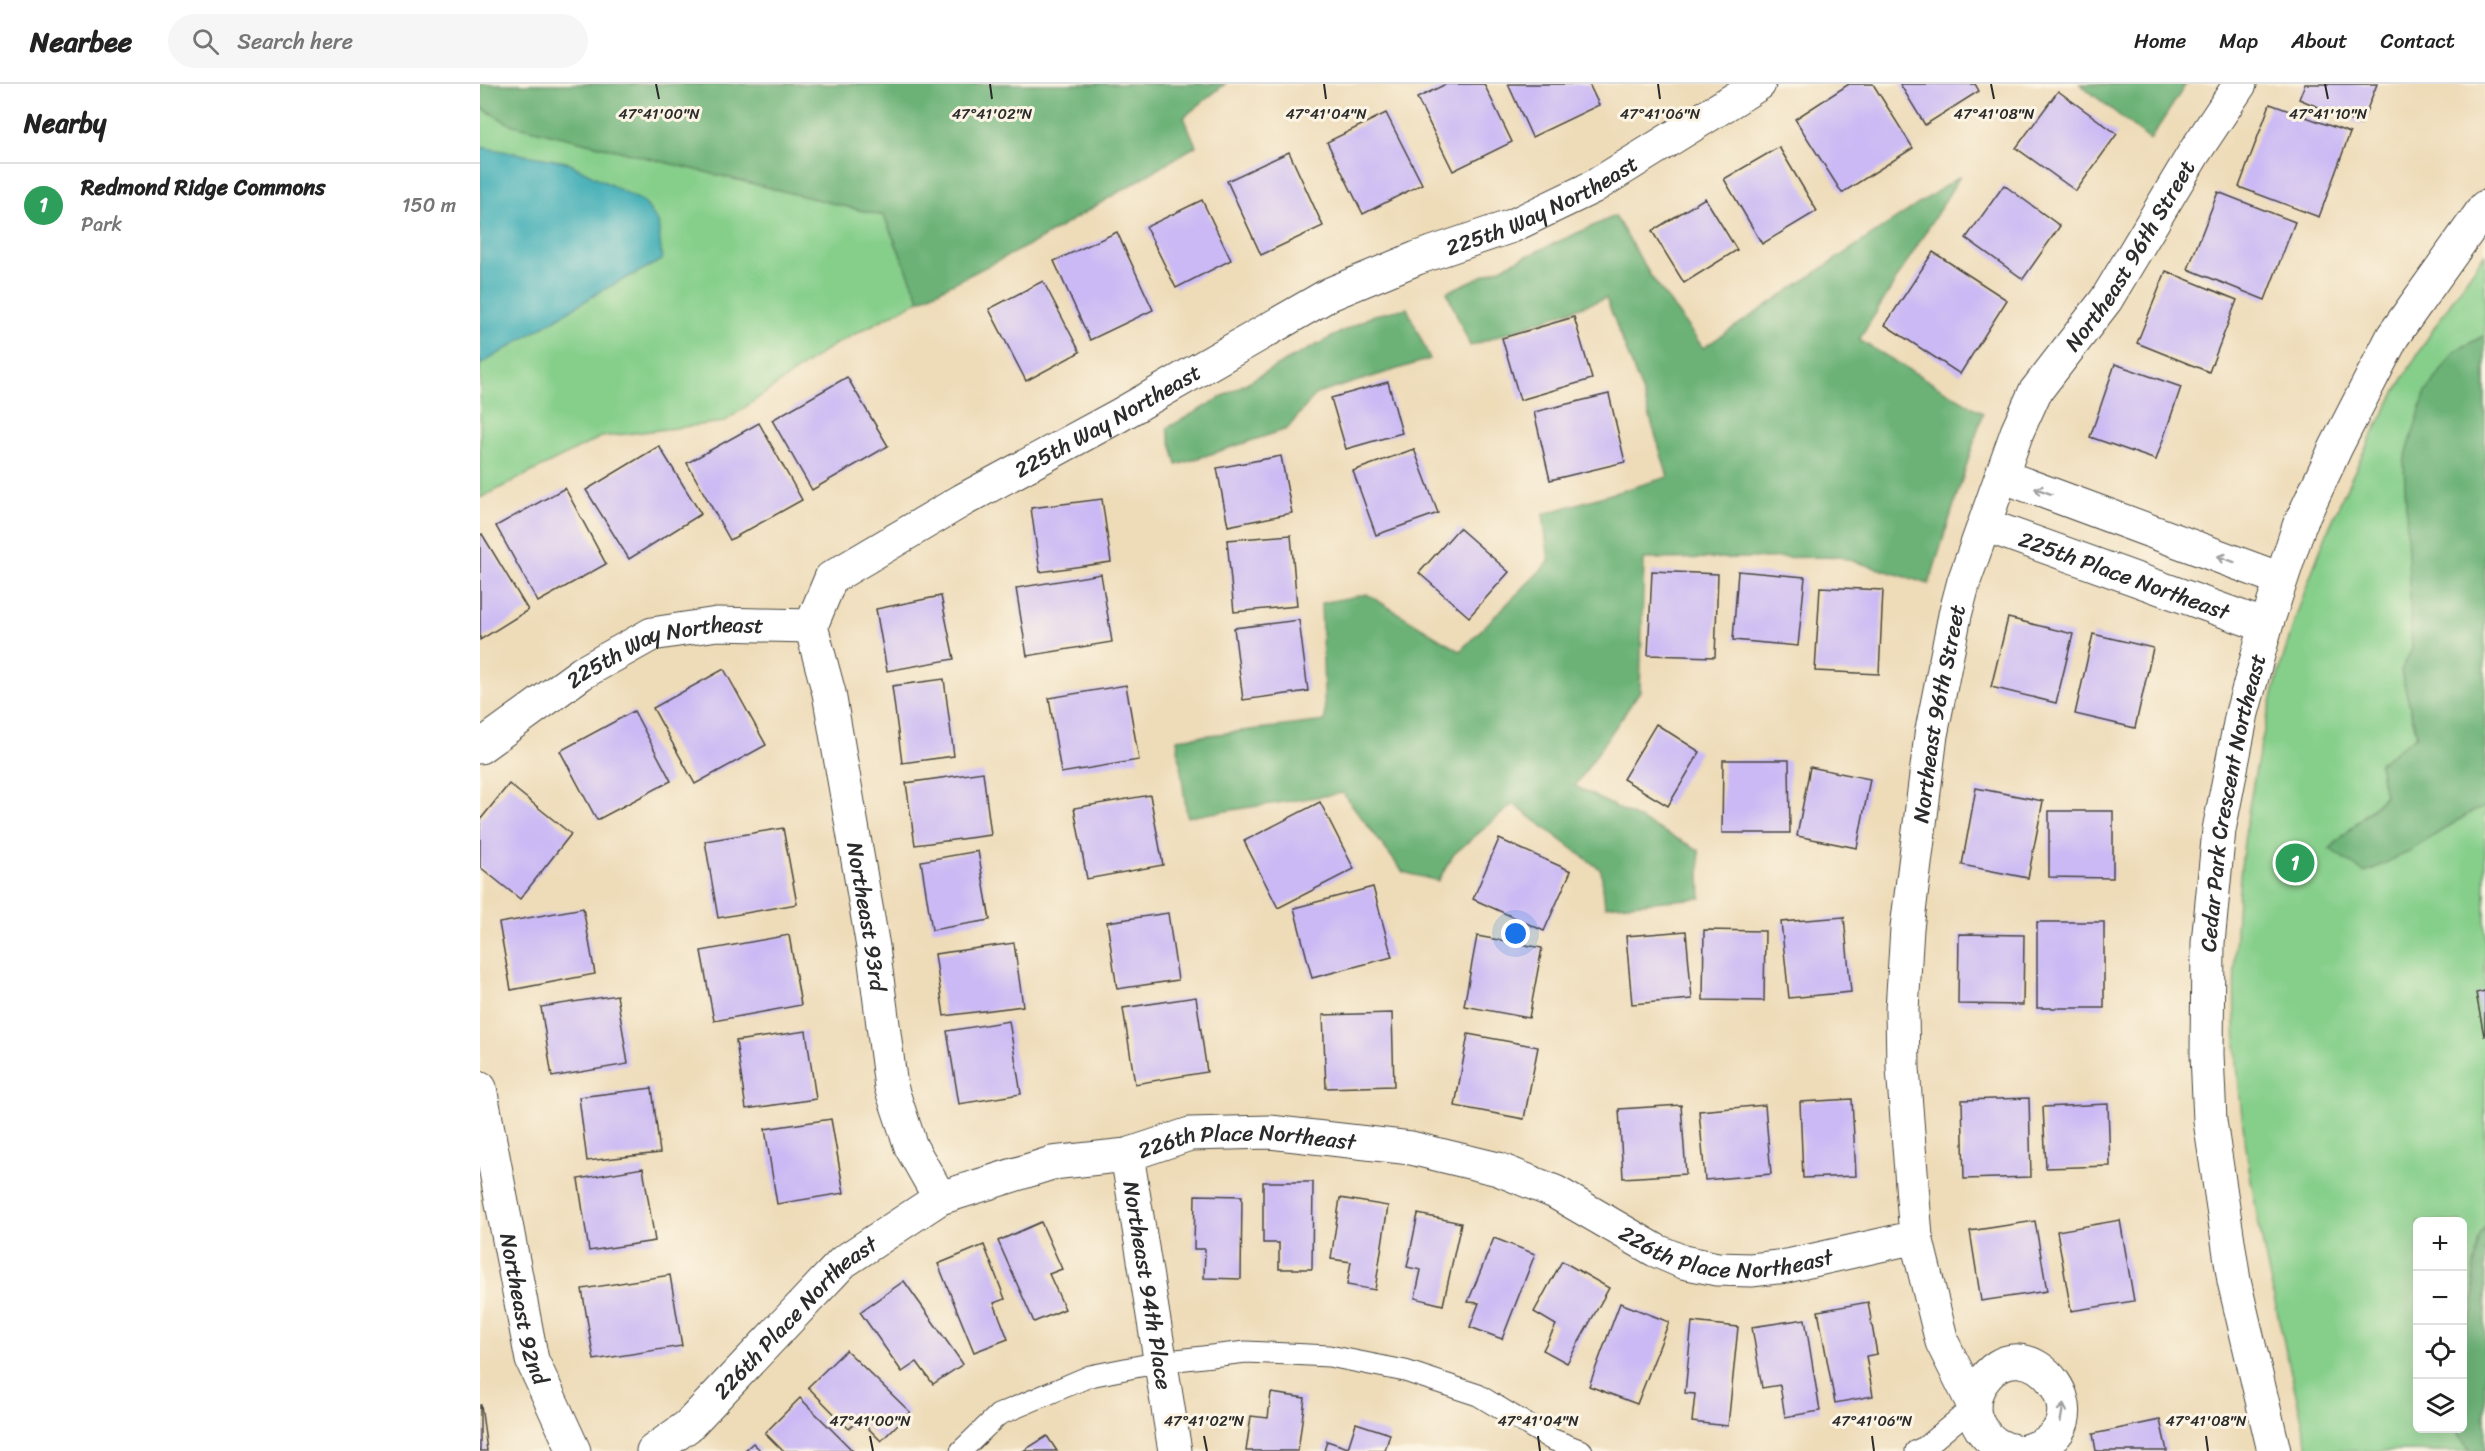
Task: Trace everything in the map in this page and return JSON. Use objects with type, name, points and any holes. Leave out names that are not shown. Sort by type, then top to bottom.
[{"type":"street","name":"225th Way Northeast","points":[[480,747],[582,673],[652,634],[717,624],[811,627],[831,578],[963,500],[1118,416],[1330,294],[1417,258],[1512,226],[1593,187],[1759,84]]},
{"type":"street","name":"Northeast 96th Street","points":[[2016,1451],[1993,1444],[1983,1434],[1976,1421],[1974,1406],[1942,1342],[1916,1237],[1902,1068],[1902,1010],[1907,928],[1931,735],[1964,582],[2035,392],[2106,300],[2194,153],[2240,84]]},
{"type":"street","name":"Cedar Park Crescent Northeast","points":[[2274,1451],[2234,1281],[2210,1121],[2206,1043],[2208,943],[2219,830],[2242,713],[2280,579],[2299,526],[2331,457],[2393,336],[2485,207]]},
{"type":"street","points":[[2002,476],[2280,579]]},
{"type":"street","name":"225th Place Northeast","points":[[1985,525],[2266,626]]},
{"type":"street","name":"Northeast 93rd","points":[[811,627],[829,693],[873,947],[891,1087],[911,1147],[940,1198]]},
{"type":"street","name":"Northeast 92nd","points":[[480,1088],[532,1360],[574,1451]]},
{"type":"street","name":"226th Place Northeast","points":[[653,1451],[688,1426],[843,1262],[940,1198],[1052,1163],[1127,1155],[1190,1134],[1270,1132],[1411,1148],[1498,1169],[1555,1192],[1655,1250],[1683,1262],[1717,1269],[1751,1270],[1787,1266],[1916,1237]]},
{"type":"street","name":"Northeast 94th Place","points":[[1127,1155],[1175,1451]]},
{"type":"street","points":[[1974,1406],[1977,1392],[1984,1379],[1995,1369],[2009,1363],[2024,1362],[2038,1366],[2050,1375],[2059,1387],[2063,1401],[2063,1416],[2057,1430],[2048,1441],[2036,1449],[2024,1451]]},
{"type":"lane","points":[[961,1451],[999,1415],[1090,1376],[1160,1362],[1246,1352],[1329,1356],[1405,1371],[1478,1395],[1551,1439],[1582,1451]]},
{"type":"lane","points":[[1916,1451],[1925,1447],[1974,1406]]},
{"type":"green space","points":[[480,84],[1225,84],[1184,117],[1196,146],[1037,241],[920,300],[884,216],[510,124],[480,107]]},
{"type":"green space","points":[[2080,84],[2186,84],[2150,140]]},
{"type":"green space","points":[[480,107],[511,124],[884,216],[920,300],[832,346],[724,422],[601,437],[480,498]]},
{"type":"green space","points":[[1960,176],[1859,340],[1983,413],[1929,584],[1840,557],[1644,559],[1640,691],[1575,786],[1699,850],[1701,898],[1605,906],[1601,870],[1513,804],[1454,854],[1438,881],[1403,872],[1343,793],[1187,817],[1177,739],[1325,721],[1321,603],[1367,594],[1460,651],[1549,562],[1543,514],[1668,477],[1643,394],[1606,298],[1470,346],[1447,292],[1615,216],[1650,275],[1703,348]]},
{"type":"green space","points":[[2485,254],[2485,335],[2454,352],[2409,566],[2412,649],[2401,671],[2417,736],[2379,763],[2385,795],[2330,849],[2485,807],[2485,1226],[2479,1238],[2474,1268],[2474,1309],[2467,1327],[2467,1217],[2413,1217],[2413,1433],[2458,1433],[2470,1451],[2309,1451],[2262,1242],[2242,1116],[2235,1001],[2239,887],[2255,774],[2282,662],[2319,554],[2365,449],[2421,349]]},
{"type":"green space","points":[[1407,308],[1430,359],[1316,394],[1287,429],[1177,465],[1167,428],[1282,363],[1374,315]]},
{"type":"green space","points":[[2485,335],[2485,807],[2470,813],[2408,852],[2365,873],[2330,849],[2385,796],[2379,763],[2417,735],[2401,671],[2412,649],[2404,462],[2425,394],[2454,352]]},
{"type":"green space","points":[[2485,1226],[2485,1451],[2470,1451],[2458,1433],[2467,1433],[2467,1327],[2474,1309],[2474,1268],[2479,1238]]},
{"type":"water","points":[[480,147],[566,162],[644,202],[658,222],[662,260],[603,290],[480,365]]},
{"type":"building","points":[[1446,84],[1484,84],[1512,142],[1453,171],[1417,98]]},
{"type":"building","points":[[1508,84],[1589,84],[1599,105],[1532,137]]},
{"type":"building","points":[[1849,84],[1873,84],[1913,148],[1842,193],[1795,119]]},
{"type":"building","points":[[1900,84],[1975,84],[1979,91],[1925,125]]},
{"type":"building","points":[[2305,84],[2377,84],[2361,125],[2299,99]]},
{"type":"building","points":[[2058,91],[2117,134],[2076,191],[2016,148]]},
{"type":"building","points":[[2270,104],[2350,133],[2319,217],[2239,187]]},
{"type":"building","points":[[1386,113],[1422,184],[1363,214],[1327,142]]},
{"type":"building","points":[[1779,147],[1817,211],[1762,244],[1724,179]]},
{"type":"building","points":[[1289,152],[1323,226],[1261,255],[1227,181]]},
{"type":"building","points":[[2004,185],[2060,226],[2023,279],[1966,238]]},
{"type":"building","points":[[2218,192],[2295,222],[2265,300],[2188,269]]},
{"type":"building","points":[[1705,198],[1737,250],[1684,283],[1652,231]]},
{"type":"building","points":[[1202,200],[1231,260],[1176,288],[1146,227]]},
{"type":"building","points":[[1117,232],[1153,310],[1090,340],[1054,261]]},
{"type":"building","points":[[1933,252],[2007,300],[1960,374],[1885,325]]},
{"type":"building","points":[[2166,271],[2237,300],[2209,372],[2137,343]]},
{"type":"building","points":[[1043,281],[1080,352],[1026,381],[989,309]]},
{"type":"building","points":[[1574,317],[1592,379],[1520,400],[1502,338]]},
{"type":"building","points":[[2115,364],[2181,387],[2156,460],[2090,437]]},
{"type":"building","points":[[847,377],[888,446],[812,490],[772,420]]},
{"type":"building","points":[[1388,382],[1402,433],[1346,449],[1331,398]]},
{"type":"building","points":[[1609,394],[1625,462],[1550,480],[1534,412]]},
{"type":"building","points":[[759,423],[802,500],[730,540],[687,463]]},
{"type":"building","points":[[659,446],[701,514],[629,559],[586,490]]},
{"type":"building","points":[[1414,449],[1438,513],[1376,535],[1353,471]]},
{"type":"building","points":[[1281,456],[1292,513],[1228,526],[1217,468]]},
{"type":"building","points":[[565,488],[606,564],[538,602],[496,526]]},
{"type":"building","points":[[1102,499],[1111,562],[1040,572],[1031,508]]},
{"type":"building","points":[[1459,528],[1509,572],[1469,617],[1419,573]]},
{"type":"building","points":[[482,534],[528,610],[480,640],[480,535]]},
{"type":"building","points":[[1291,535],[1297,606],[1234,612],[1227,540]]},
{"type":"building","points":[[1652,571],[1718,574],[1715,657],[1648,655]]},
{"type":"building","points":[[1738,571],[1805,577],[1798,646],[1733,640]]},
{"type":"building","points":[[1101,574],[1112,642],[1027,656],[1016,588]]},
{"type":"building","points":[[1820,587],[1883,590],[1879,674],[1815,671]]},
{"type":"building","points":[[941,596],[954,659],[887,671],[876,609]]},
{"type":"building","points":[[2008,618],[2073,634],[2056,703],[1991,687]]},
{"type":"building","points":[[1299,620],[1308,691],[1243,700],[1234,628]]},
{"type":"building","points":[[2093,634],[2153,648],[2135,728],[2075,714]]},
{"type":"building","points":[[724,669],[766,745],[695,784],[653,708]]},
{"type":"building","points":[[944,679],[954,756],[902,763],[892,686]]},
{"type":"building","points":[[1126,685],[1139,760],[1061,773],[1049,698]]},
{"type":"building","points":[[634,711],[671,781],[597,820],[560,751]]},
{"type":"building","points":[[1656,724],[1700,752],[1668,806],[1623,779]]},
{"type":"building","points":[[1723,760],[1789,760],[1790,833],[1722,833]]},
{"type":"building","points":[[1810,767],[1870,779],[1857,848],[1797,836]]},
{"type":"building","points":[[983,772],[991,835],[915,845],[906,783]]},
{"type":"building","points":[[509,784],[571,834],[520,899],[480,867],[480,820]]},
{"type":"building","points":[[1976,788],[2043,801],[2028,878],[1962,865]]},
{"type":"building","points":[[1150,795],[1163,865],[1087,879],[1074,808]]},
{"type":"building","points":[[1320,802],[1354,869],[1278,908],[1244,841]]},
{"type":"building","points":[[2049,811],[2113,811],[2113,878],[2049,877]]},
{"type":"building","points":[[783,828],[797,904],[718,918],[705,841]]},
{"type":"building","points":[[1499,839],[1571,871],[1544,931],[1473,899]]},
{"type":"building","points":[[978,851],[990,920],[932,930],[921,861]]},
{"type":"building","points":[[1373,887],[1392,957],[1312,978],[1294,908]]},
{"type":"building","points":[[583,908],[595,974],[511,990],[499,923]]},
{"type":"building","points":[[1168,913],[1178,980],[1117,989],[1107,922]]},
{"type":"building","points":[[1844,917],[1851,992],[1789,998],[1781,922]]},
{"type":"building","points":[[2037,922],[2104,922],[2104,1008],[2037,1008]]},
{"type":"building","points":[[1704,930],[1765,931],[1764,1001],[1703,1000]]},
{"type":"building","points":[[1686,931],[1692,999],[1632,1004],[1626,936]]},
{"type":"building","points":[[1959,934],[2024,935],[2023,1005],[1958,1004]]},
{"type":"building","points":[[789,935],[801,1005],[714,1021],[701,951]]},
{"type":"building","points":[[1477,936],[1542,948],[1529,1018],[1464,1006]]},
{"type":"building","points":[[1014,943],[1023,1006],[944,1016],[935,954]]},
{"type":"building","points":[[2485,991],[2485,1036],[2484,1036],[2476,993]]},
{"type":"building","points":[[617,995],[628,1064],[552,1077],[541,1007]]},
{"type":"building","points":[[1196,997],[1207,1072],[1135,1084],[1123,1008]]},
{"type":"building","points":[[1392,1013],[1394,1086],[1326,1088],[1323,1015]]},
{"type":"building","points":[[1009,1021],[1021,1094],[959,1104],[947,1031]]},
{"type":"building","points":[[806,1031],[816,1099],[746,1109],[736,1041]]},
{"type":"building","points":[[1468,1034],[1538,1047],[1524,1119],[1455,1106]]},
{"type":"building","points":[[652,1088],[660,1153],[587,1161],[579,1097]]},
{"type":"building","points":[[2029,1098],[2031,1177],[1964,1179],[1962,1100]]},
{"type":"building","points":[[1852,1099],[1856,1176],[1803,1178],[1800,1102]]},
{"type":"building","points":[[2108,1104],[2110,1166],[2046,1168],[2043,1107]]},
{"type":"building","points":[[1681,1105],[1686,1174],[1623,1178],[1619,1109]]},
{"type":"building","points":[[1765,1105],[1771,1174],[1705,1180],[1699,1111]]},
{"type":"building","points":[[831,1119],[844,1193],[777,1204],[765,1129]]},
{"type":"building","points":[[643,1168],[655,1241],[589,1251],[578,1179]]},
{"type":"building","points":[[1263,1182],[1313,1182],[1312,1269],[1279,1269],[1279,1243],[1263,1243]]},
{"type":"building","points":[[1195,1195],[1242,1196],[1241,1279],[1204,1278],[1205,1249],[1194,1249]]},
{"type":"building","points":[[1340,1198],[1388,1206],[1375,1290],[1347,1285],[1351,1262],[1331,1259]]},
{"type":"building","points":[[1418,1214],[1461,1223],[1443,1305],[1415,1298],[1421,1270],[1407,1267]]},
{"type":"building","points":[[2120,1220],[2134,1301],[2071,1311],[2057,1231]]},
{"type":"building","points":[[2035,1221],[2047,1291],[1981,1301],[1970,1231]]},
{"type":"building","points":[[1041,1222],[1062,1269],[1049,1274],[1065,1309],[1034,1322],[998,1241]]},
{"type":"building","points":[[1494,1238],[1535,1254],[1502,1339],[1470,1327],[1479,1303],[1468,1302]]},
{"type":"building","points":[[984,1245],[1005,1299],[994,1303],[1008,1339],[974,1352],[938,1264]]},
{"type":"building","points":[[1562,1261],[1609,1288],[1567,1363],[1543,1350],[1556,1325],[1534,1312]]},
{"type":"building","points":[[670,1275],[682,1346],[594,1360],[582,1289]]},
{"type":"building","points":[[904,1281],[963,1364],[933,1384],[917,1362],[902,1372],[860,1312]]},
{"type":"building","points":[[1868,1302],[1877,1354],[1866,1356],[1873,1396],[1835,1403],[1818,1311]]},
{"type":"building","points":[[1620,1303],[1669,1322],[1637,1404],[1589,1386]]},
{"type":"building","points":[[1805,1319],[1820,1411],[1785,1417],[1780,1385],[1762,1388],[1752,1327]]},
{"type":"building","points":[[1692,1322],[1738,1327],[1728,1426],[1692,1422],[1695,1394],[1685,1393]]},
{"type":"building","points":[[846,1350],[910,1412],[881,1441],[859,1419],[849,1429],[808,1387]]},
{"type":"building","points":[[1271,1393],[1305,1398],[1298,1451],[1246,1451],[1251,1416],[1268,1418]]},
{"type":"building","points":[[800,1398],[853,1451],[783,1451],[765,1433]]},
{"type":"building","points":[[481,1405],[487,1451],[480,1451]]},
{"type":"building","points":[[2160,1420],[2167,1451],[2096,1451],[2093,1434]]},
{"type":"building","points":[[1356,1423],[1390,1434],[1385,1451],[1324,1451],[1327,1441],[1348,1448]]},
{"type":"building","points":[[1047,1436],[1057,1451],[1023,1451]]},
{"type":"building","points":[[753,1443],[761,1451],[744,1451]]},
{"type":"place","name":"Redmond Ridge Commons","points":[[2295,863]]}]
